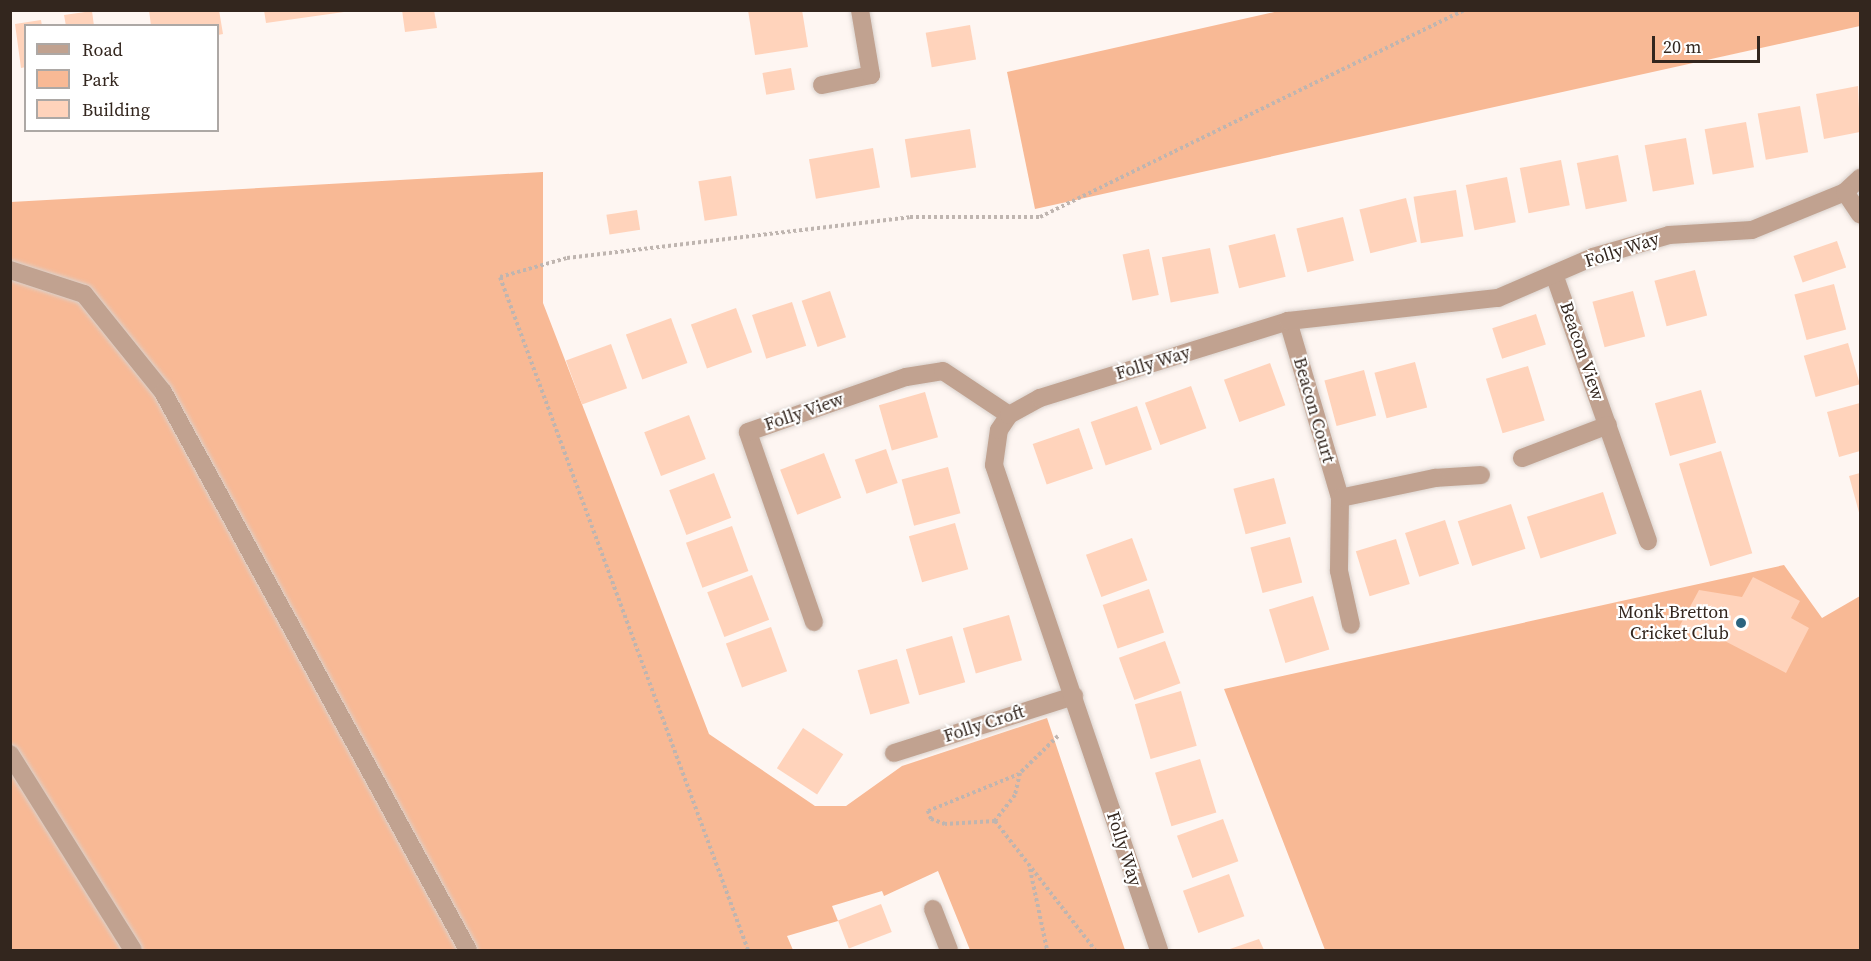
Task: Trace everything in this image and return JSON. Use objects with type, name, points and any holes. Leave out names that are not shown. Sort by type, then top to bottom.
[{"type":"street","points":[[822,85],[871,75],[860,10]]},
{"type":"street","name":"Folly Way","points":[[1159,951],[994,465],[999,430],[1009,415],[1040,398],[1288,321],[1498,298],[1555,277],[1593,257],[1669,235],[1752,230],[1845,192],[1860,178]]},
{"type":"street","points":[[1845,192],[1860,214]]},
{"type":"street","points":[[10,270],[84,294],[163,392],[468,951]]},
{"type":"street","name":"Beacon View","points":[[1555,277],[1647,541]]},
{"type":"street","name":"Beacon Court","points":[[1288,321],[1340,498],[1339,570],[1352,625]]},
{"type":"street","name":"Folly View","points":[[814,622],[748,432],[906,377],[943,371],[1009,415]]},
{"type":"street","points":[[1522,458],[1608,425]]},
{"type":"street","points":[[1340,498],[1435,478],[1481,475]]},
{"type":"street","name":"Folly Croft","points":[[894,753],[1074,696]]},
{"type":"street","points":[[10,753],[133,951]]},
{"type":"street","points":[[933,909],[949,951]]},
{"type":"path","points":[[748,951],[500,277],[567,258],[910,217],[1040,217],[1465,10]]},
{"type":"path","points":[[1020,773],[1015,795],[995,821],[945,824],[931,819],[928,811],[1020,773],[1054,738],[1083,726]]},
{"type":"path","points":[[995,821],[1095,951]]},
{"type":"path","points":[[1029,866],[1047,951]]},
{"type":"green space","points":[[1860,10],[1860,26],[1035,209],[1007,72],[1279,11]]},
{"type":"green space","points":[[543,172],[543,303],[709,734],[815,806],[846,806],[902,766],[1047,718],[1125,950],[970,950],[938,871],[884,896],[882,891],[832,906],[838,921],[787,936],[793,950],[11,950],[11,202]]},
{"type":"green space","points":[[1784,565],[1822,618],[1860,596],[1860,950],[1325,950],[1224,689]]},
{"type":"building","points":[[149,10],[219,10],[223,34],[219,35],[219,24],[151,24]]},
{"type":"building","points":[[264,10],[344,10],[344,12],[266,23]]},
{"type":"building","points":[[402,10],[434,10],[437,28],[405,32]]},
{"type":"building","points":[[748,10],[802,10],[808,47],[755,55]]},
{"type":"building","points":[[92,11],[94,24],[66,24],[64,15]]},
{"type":"building","points":[[41,20],[42,24],[24,24],[24,67],[21,68],[15,24]]},
{"type":"building","points":[[970,25],[976,59],[932,67],[926,33]]},
{"type":"building","points":[[791,68],[795,90],[766,95],[762,73]]},
{"type":"building","points":[[1858,86],[1860,132],[1824,139],[1816,94]]},
{"type":"building","points":[[1800,106],[1808,152],[1766,160],[1758,113]]},
{"type":"building","points":[[1746,122],[1754,167],[1713,175],[1705,129]]},
{"type":"building","points":[[970,129],[976,168],[911,178],[905,139]]},
{"type":"building","points":[[1686,138],[1694,184],[1653,192],[1645,145]]},
{"type":"building","points":[[873,148],[880,187],[816,199],[809,159]]},
{"type":"building","points":[[1618,155],[1627,201],[1586,209],[1577,163]]},
{"type":"building","points":[[1561,160],[1570,205],[1529,213],[1520,168]]},
{"type":"building","points":[[731,176],[737,216],[705,221],[698,181]]},
{"type":"building","points":[[1507,177],[1516,222],[1475,230],[1466,185]]},
{"type":"building","points":[[1456,190],[1463,236],[1421,243],[1414,197]]},
{"type":"building","points":[[1406,198],[1417,242],[1370,253],[1359,210]]},
{"type":"building","points":[[637,210],[640,230],[610,235],[606,215]]},
{"type":"building","points":[[1343,217],[1354,261],[1307,272],[1296,229]]},
{"type":"building","points":[[1275,234],[1286,277],[1239,288],[1228,246]]},
{"type":"building","points":[[1837,241],[1846,267],[1803,282],[1794,256]]},
{"type":"building","points":[[1210,248],[1219,293],[1171,303],[1162,257]]},
{"type":"building","points":[[1149,249],[1159,295],[1132,301],[1123,255]]},
{"type":"building","points":[[1695,270],[1707,315],[1667,326],[1654,281]]},
{"type":"building","points":[[1834,284],[1846,329],[1807,340],[1794,295]]},
{"type":"building","points":[[830,291],[846,337],[818,347],[802,301]]},
{"type":"building","points":[[1633,291],[1645,336],[1605,347],[1592,302]]},
{"type":"building","points":[[792,302],[806,346],[766,359],[752,315]]},
{"type":"building","points":[[736,308],[752,352],[707,369],[691,324]]},
{"type":"building","points":[[1536,314],[1546,344],[1502,359],[1492,328]]},
{"type":"building","points":[[671,318],[687,363],[642,380],[626,334]]},
{"type":"building","points":[[1848,343],[1860,384],[1816,397],[1804,356]]},
{"type":"building","points":[[611,344],[627,388],[582,405],[566,360]]},
{"type":"building","points":[[1415,362],[1427,407],[1387,418],[1374,373]]},
{"type":"building","points":[[1270,363],[1285,405],[1239,422],[1224,380]]},
{"type":"building","points":[[1528,366],[1545,421],[1503,433],[1486,379]]},
{"type":"building","points":[[1364,370],[1376,415],[1337,426],[1324,381]]},
{"type":"building","points":[[1191,386],[1206,428],[1160,445],[1145,403]]},
{"type":"building","points":[[1701,390],[1716,443],[1670,456],[1655,403]]},
{"type":"building","points":[[925,392],[938,437],[892,450],[879,405]]},
{"type":"building","points":[[1860,403],[1860,451],[1839,457],[1827,412]]},
{"type":"building","points":[[1137,406],[1152,449],[1106,465],[1091,422]]},
{"type":"building","points":[[689,415],[706,459],[661,476],[644,432]]},
{"type":"building","points":[[1079,428],[1093,469],[1047,485],[1033,444]]},
{"type":"building","points":[[886,449],[898,483],[867,494],[855,460]]},
{"type":"building","points":[[1721,451],[1752,553],[1710,566],[1679,464]]},
{"type":"building","points":[[824,453],[841,498],[797,515],[780,470]]},
{"type":"building","points":[[948,467],[960,513],[914,526],[902,479]]},
{"type":"building","points":[[714,473],[731,518],[686,535],[669,490]]},
{"type":"building","points":[[1860,473],[1860,516],[1849,476]]},
{"type":"building","points":[[1274,478],[1286,523],[1246,534],[1233,489]]},
{"type":"building","points":[[1603,492],[1617,534],[1541,559],[1527,517]]},
{"type":"building","points":[[1511,504],[1526,549],[1472,566],[1458,521]]},
{"type":"building","points":[[1445,520],[1459,564],[1419,577],[1405,533]]},
{"type":"building","points":[[955,523],[968,569],[922,582],[909,536]]},
{"type":"building","points":[[732,526],[748,571],[702,588],[686,543]]},
{"type":"building","points":[[1290,537],[1302,582],[1263,593],[1250,548]]},
{"type":"building","points":[[1132,538],[1147,580],[1101,597],[1086,555]]},
{"type":"building","points":[[1396,539],[1410,584],[1370,596],[1356,551]]},
{"type":"building","points":[[752,575],[769,620],[724,637],[707,592]]},
{"type":"building","name":"Monk Bretton Cricket Club","points":[[1753,577],[1800,601],[1791,618],[1809,628],[1786,673],[1721,639],[1677,631],[1699,590],[1742,597]]},
{"type":"building","points":[[1149,589],[1164,632],[1118,648],[1103,605]]},
{"type":"building","points":[[1313,596],[1329,650],[1285,663],[1269,609]]},
{"type":"building","points":[[1009,615],[1022,660],[976,673],[963,628]]},
{"type":"building","points":[[771,627],[787,671],[742,688],[726,643]]},
{"type":"building","points":[[952,636],[965,682],[919,695],[906,649]]},
{"type":"building","points":[[1165,641],[1180,683],[1134,700],[1119,658]]},
{"type":"building","points":[[897,659],[910,703],[870,715],[858,670]]},
{"type":"building","points":[[1181,691],[1197,746],[1151,759],[1135,704]]},
{"type":"building","points":[[803,728],[843,754],[817,794],[777,768]]},
{"type":"building","points":[[1200,759],[1216,813],[1171,826],[1155,773]]},
{"type":"building","points":[[1223,819],[1238,861],[1192,878],[1177,836]]},
{"type":"building","points":[[1229,874],[1244,916],[1198,933],[1183,891]]},
{"type":"building","points":[[881,904],[892,932],[849,948],[838,920]]},
{"type":"building","points":[[1259,939],[1264,950],[1227,950]]},
{"type":"place","name":"Monk Bretton Cricket Club","points":[[1741,623]]}]
